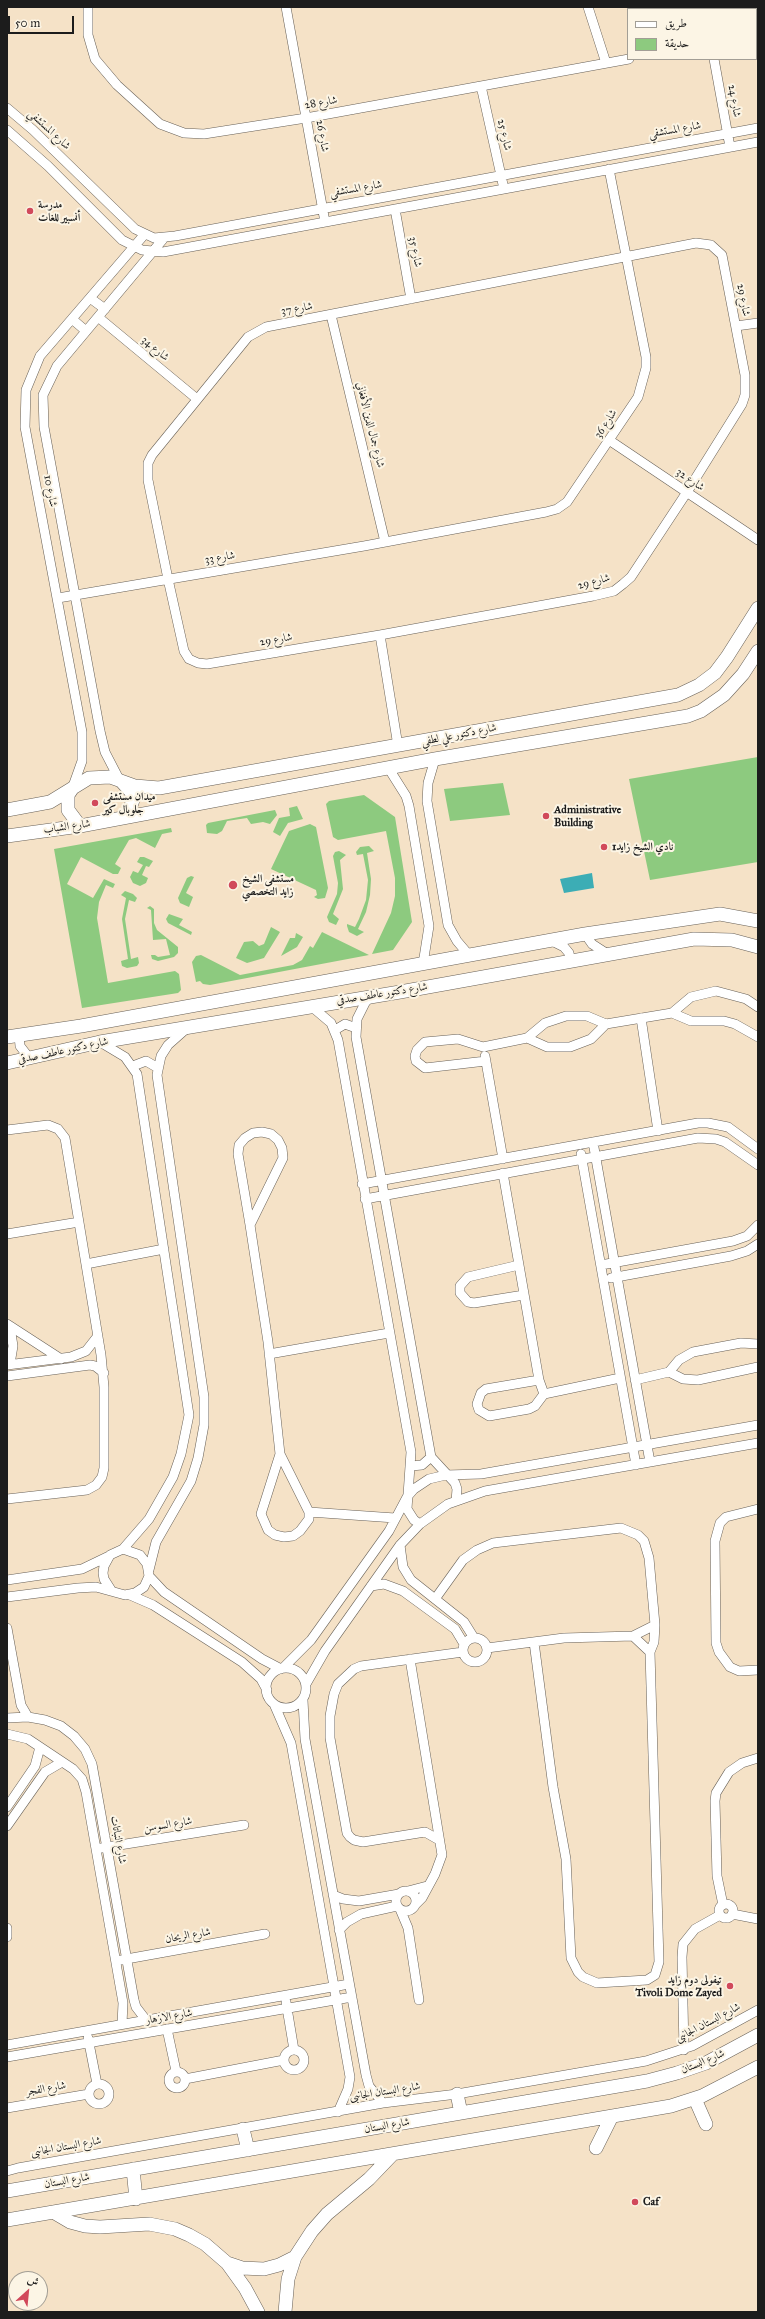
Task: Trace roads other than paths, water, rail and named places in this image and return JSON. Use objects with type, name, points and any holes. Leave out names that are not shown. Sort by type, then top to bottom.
[{"type":"street","name":"شارع 28","points":[[88,7],[88,35],[95,59],[132,100],[160,124],[173,130],[204,134],[306,118],[627,59]]},
{"type":"street","name":"شارع 26","points":[[286,7],[325,222]]},
{"type":"street","points":[[588,7],[606,63]]},
{"type":"street","name":"شارع 24","points":[[714,60],[730,147]]},
{"type":"street","name":"شارع 25","points":[[481,86],[504,188]]},
{"type":"street","points":[[7,109],[7,117]]},
{"type":"street","name":"شارع المستشفي","points":[[7,109],[33,130],[135,230],[144,235],[164,238],[322,207],[758,128]]},
{"type":"street","points":[[7,130],[48,166],[122,240],[133,247],[152,252],[163,252],[758,142]]},
{"type":"street","name":"شارع 36","points":[[385,542],[557,509],[567,502],[575,493],[638,397],[646,368],[646,357],[609,169]]},
{"type":"street","name":"شارع 35","points":[[395,209],[411,299]]},
{"type":"street","name":"شارع 10","points":[[72,789],[82,761],[82,732],[25,427],[24,409],[26,390],[34,367],[40,356],[144,235]]},
{"type":"street","name":"شارع 10","points":[[120,781],[105,752],[45,433],[43,411],[44,395],[49,380],[57,366],[164,238]]},
{"type":"street","name":"شارع 29","points":[[168,579],[184,651],[190,659],[198,663],[218,662],[380,635],[614,591],[631,577],[687,492],[744,400],[746,381],[722,255],[711,245],[696,243],[626,258]]},
{"type":"street","name":"شارع 37","points":[[168,579],[148,480],[148,463],[240,345],[256,331],[266,327],[626,258]]},
{"type":"street","points":[[90,298],[104,309]]},
{"type":"street","name":"شارع جمال الدين الأفغاني","points":[[331,315],[385,542]]},
{"type":"street","name":"شارع 34","points":[[98,317],[197,399]]},
{"type":"street","points":[[72,319],[86,331]]},
{"type":"street","points":[[736,326],[758,323]]},
{"type":"street","name":"شارع 32","points":[[609,440],[758,540]]},
{"type":"street","name":"شارع 33","points":[[58,598],[385,542]]},
{"type":"street","name":"شارع دكتور علي لطفي","points":[[120,781],[145,788],[159,788],[574,713],[661,699],[688,692],[715,673],[758,608]]},
{"type":"street","points":[[380,635],[398,746]]},
{"type":"street","name":"شارع دكتور علي لطفي","points":[[127,817],[435,760],[674,719],[701,711],[724,695],[734,686],[758,651]]},
{"type":"street","points":[[574,713],[572,724],[582,735]]},
{"type":"street","points":[[537,720],[542,723],[544,730],[538,742]]},
{"type":"street","points":[[435,760],[428,783],[428,809],[448,925],[457,941],[468,954]]},
{"type":"street","points":[[389,769],[406,796],[409,806],[429,926],[423,964]]},
{"type":"street","points":[[7,810],[50,802],[72,789],[80,782],[94,777],[110,777],[126,785],[133,800],[127,817]]},
{"type":"street","points":[[72,789],[68,795],[68,810],[80,826]]},
{"type":"street","name":"شارع الشباب","points":[[7,836],[80,826],[127,817]]},
{"type":"street","name":"شارع دكتور عاطف صدقي","points":[[13,1036],[585,934],[720,914],[758,920]]},
{"type":"street","points":[[585,934],[597,948],[609,956]]},
{"type":"street","name":"شارع دكتور عاطف صدقي","points":[[7,1063],[100,1042],[609,956],[701,939],[732,940],[758,946]]},
{"type":"street","points":[[549,940],[564,947],[569,954],[571,962]]},
{"type":"street","points":[[486,1061],[425,1068],[420,1065],[415,1056],[420,1045],[425,1042],[451,1038],[483,1047],[527,1038],[545,1023],[566,1016],[587,1016],[606,1024],[672,1013],[691,997],[716,991],[746,999],[758,1007]]},
{"type":"street","points":[[371,995],[360,1011],[356,1028],[384,1195],[430,1457],[446,1475],[451,1478],[457,1489],[456,1500]]},
{"type":"street","points":[[311,1006],[325,1017],[335,1030],[410,1452],[411,1466],[407,1509],[410,1515],[420,1524]]},
{"type":"street","points":[[672,1013],[691,1021],[724,1021],[735,1024],[758,1037]]},
{"type":"street","points":[[641,1018],[658,1130]]},
{"type":"street","points":[[335,1030],[345,1024],[356,1028]]},
{"type":"street","points":[[527,1038],[547,1047],[570,1046],[591,1039],[606,1024]]},
{"type":"street","points":[[130,1595],[144,1587],[149,1573],[156,1542],[185,1494],[196,1467],[202,1439],[204,1411],[158,1068],[168,1045],[188,1028]]},
{"type":"street","points":[[13,1036],[30,1059]]},
{"type":"street","points":[[7,1580],[82,1569],[123,1550],[152,1514],[173,1477],[181,1454],[189,1415],[137,1074],[133,1066],[125,1057],[100,1042]]},
{"type":"street","points":[[483,1047],[503,1158]]},
{"type":"street","points":[[133,1066],[146,1061],[158,1068]]},
{"type":"street","points":[[362,1184],[698,1123],[718,1124],[736,1132],[758,1149]]},
{"type":"street","points":[[7,1130],[48,1125],[58,1129],[64,1138],[104,1373],[104,1468],[99,1481],[88,1490],[7,1499]]},
{"type":"street","points":[[250,1225],[283,1158],[282,1148],[278,1140],[271,1134],[262,1132],[253,1133],[245,1138],[239,1145],[238,1154],[269,1354],[280,1454],[309,1512],[305,1526],[293,1536],[275,1535],[268,1530],[263,1523],[261,1514],[280,1454]]},
{"type":"street","points":[[365,1199],[582,1158],[707,1137],[725,1142],[758,1165]]},
{"type":"street","points":[[592,1142],[650,1462]]},
{"type":"street","points":[[580,1145],[636,1465]]},
{"type":"street","points":[[503,1173],[539,1380],[544,1394]]},
{"type":"street","points":[[7,1234],[79,1222]]},
{"type":"street","points":[[601,1265],[733,1241],[747,1236],[758,1225]]},
{"type":"street","points":[[603,1279],[731,1256],[747,1252],[758,1244]]},
{"type":"street","points":[[86,1264],[164,1250]]},
{"type":"street","points":[[519,1265],[468,1277],[460,1286],[460,1293],[468,1302],[474,1303],[524,1294]]},
{"type":"street","points":[[9,1326],[61,1359],[96,1366],[104,1373]]},
{"type":"street","points":[[9,1326],[13,1346],[8,1364],[61,1359]]},
{"type":"street","points":[[269,1354],[389,1333]]},
{"type":"street","points":[[7,1376],[72,1362],[86,1351],[97,1337]]},
{"type":"street","points":[[669,1372],[679,1360],[693,1352],[741,1343],[758,1344]]},
{"type":"street","points":[[635,1380],[669,1372],[683,1378],[698,1380],[758,1367]]},
{"type":"street","points":[[539,1380],[486,1389],[478,1398],[477,1404],[479,1410],[489,1416],[529,1409],[535,1406],[544,1394],[620,1378]]},
{"type":"street","points":[[267,1690],[270,1677],[282,1668],[311,1640],[389,1531],[407,1497],[421,1483],[446,1475],[481,1474],[758,1425]]},
{"type":"street","points":[[383,2103],[375,2096],[367,2081],[339,1930],[305,1739],[303,1700],[306,1692],[306,1684],[325,1651],[400,1545],[420,1524],[456,1500],[485,1491],[758,1443]]},
{"type":"street","points":[[411,1466],[422,1465],[430,1457]]},
{"type":"street","points":[[758,1509],[726,1517],[718,1528],[715,1541],[716,1643],[718,1652],[730,1666],[739,1671],[758,1670]]},
{"type":"street","points":[[309,1512],[395,1518]]},
{"type":"street","points":[[435,1599],[460,1564],[484,1546],[501,1541],[621,1528],[638,1535],[648,1549],[655,1625],[654,1642],[650,1652],[659,1967],[655,1975],[647,1980],[597,1983],[578,1972],[571,1958],[566,1859],[553,1787],[534,1642]]},
{"type":"street","points":[[371,1586],[391,1585],[416,1600],[455,1629],[468,1660],[476,1662],[484,1658],[487,1648],[482,1640],[474,1638],[464,1622],[412,1580],[403,1567],[400,1545]]},
{"type":"street","points":[[123,1550],[140,1555],[149,1573],[164,1592],[262,1659],[282,1668],[298,1671],[306,1684]]},
{"type":"street","points":[[110,1556],[104,1566],[103,1573],[104,1579],[111,1590]]},
{"type":"street","points":[[7,1596],[96,1587],[111,1590],[120,1594],[130,1595],[153,1605],[242,1662],[261,1679],[291,1743],[350,2077],[348,2089],[338,2112]]},
{"type":"street","points":[[416,1600],[423,1590]]},
{"type":"street","points":[[487,1648],[578,1637],[633,1636],[655,1625]]},
{"type":"street","points":[[7,1628],[21,1705],[28,1717]]},
{"type":"street","points":[[633,1636],[650,1652]]},
{"type":"street","points":[[439,1840],[425,1832],[364,1842],[358,1842],[350,1837],[347,1833],[330,1738],[330,1716],[334,1694],[338,1684],[348,1673],[361,1666],[410,1660],[464,1648],[474,1638]]},
{"type":"street","points":[[339,1930],[347,1922],[361,1914],[399,1908],[408,1911],[424,1894],[427,1886],[435,1874],[442,1855],[410,1660]]},
{"type":"street","points":[[274,1704],[290,1708],[303,1700]]},
{"type":"street","name":"شارع النباتات","points":[[7,1718],[28,1717],[45,1720],[60,1726],[74,1736],[85,1749],[92,1764],[136,2008],[146,2020]]},
{"type":"street","name":"شارع النباتات","points":[[7,1734],[28,1739],[73,1769],[82,1779],[86,1792],[116,1961],[123,2010],[122,2024]]},
{"type":"street","points":[[7,1807],[35,1766],[40,1747]]},
{"type":"street","points":[[723,1905],[718,1876],[716,1793],[728,1772],[742,1763],[758,1758]]},
{"type":"street","points":[[7,1826],[46,1772],[62,1762]]},
{"type":"street","points":[[425,1832],[436,1818]]},
{"type":"street","name":"شارع السوسن","points":[[96,1848],[244,1825]]},
{"type":"street","points":[[333,1895],[343,1899],[359,1901],[399,1894],[427,1886]]},
{"type":"street","points":[[408,1891],[414,1895],[415,1905],[408,1928]]},
{"type":"street","points":[[399,1894],[396,1900],[408,1928],[419,2000]]},
{"type":"street","points":[[723,1905],[731,1907],[732,1914]]},
{"type":"street","points":[[720,1916],[719,1909],[723,1905]]},
{"type":"street","points":[[684,2050],[683,1944],[695,1929],[720,1916],[727,1918],[732,1914],[758,1919]]},
{"type":"street","points":[[7,1928],[7,1937]]},
{"type":"street","name":"شارع الريحان","points":[[116,1961],[265,1934]]},
{"type":"street","name":"شارع الازهار","points":[[7,2045],[349,1984]]},
{"type":"street","points":[[285,1996],[294,2050],[303,2056],[304,2060],[299,2069],[289,2069],[284,2060],[285,2055],[294,2050]]},
{"type":"street","name":"شارع الازهار","points":[[7,2057],[352,1998]]},
{"type":"street","name":"شارع البستان الجانبى","points":[[7,2172],[24,2167],[383,2103],[457,2094],[646,2061],[684,2050],[758,2010]]},
{"type":"street","points":[[167,2030],[176,2072]]},
{"type":"street","points":[[86,2031],[97,2084]]},
{"type":"street","name":"شارع البستان","points":[[7,2191],[662,2078],[706,2063],[758,2035]]},
{"type":"street","points":[[185,2079],[284,2060]]},
{"type":"street","points":[[7,2220],[671,2106],[695,2099],[758,2067]]},
{"type":"street","points":[[176,2072],[169,2077],[172,2086],[181,2087],[185,2079]]},
{"type":"street","points":[[176,2072],[180,2072],[185,2079]]},
{"type":"street","points":[[97,2084],[107,2088],[108,2098],[99,2104],[90,2099],[89,2094],[93,2086],[97,2084]]},
{"type":"street","name":"شارع الفجر","points":[[7,2108],[89,2094]]},
{"type":"street","points":[[457,2094],[461,2113]]},
{"type":"street","points":[[695,2099],[706,2124]]},
{"type":"street","points":[[596,2148],[612,2116]]},
{"type":"street","points":[[243,2129],[248,2150]]},
{"type":"street","points":[[284,2312],[288,2279],[295,2257],[327,2214],[369,2179],[393,2154]]},
{"type":"street","points":[[133,2169],[136,2198]]},
{"type":"street","points":[[53,2212],[70,2222],[85,2226],[100,2227],[149,2224],[175,2229],[205,2244],[227,2263],[245,2288],[258,2312]]},
{"type":"street","points":[[227,2263],[242,2268],[264,2269],[279,2265],[295,2257]]},
{"type":"water","points":[[592,873],[594,888],[564,893],[560,879]]},
{"type":"place","name":"مدرسة أنسبير للغات","points":[[30,211]]},
{"type":"place","name":"ميدان مستشفى جلوبال كير","points":[[95,803]]},
{"type":"place","name":"Administrative Building","points":[[546,816]]},
{"type":"place","name":"نادي الشيخ زايد1","points":[[604,847]]},
{"type":"place","name":"مستشفى الشيخ زايد التخصصي","points":[[233,885]]},
{"type":"place","name":"تيفولى دوم زايد Tivoli Dome Zayed","points":[[730,1986]]},
{"type":"place","name":"Caf","points":[[635,2202]]}]
